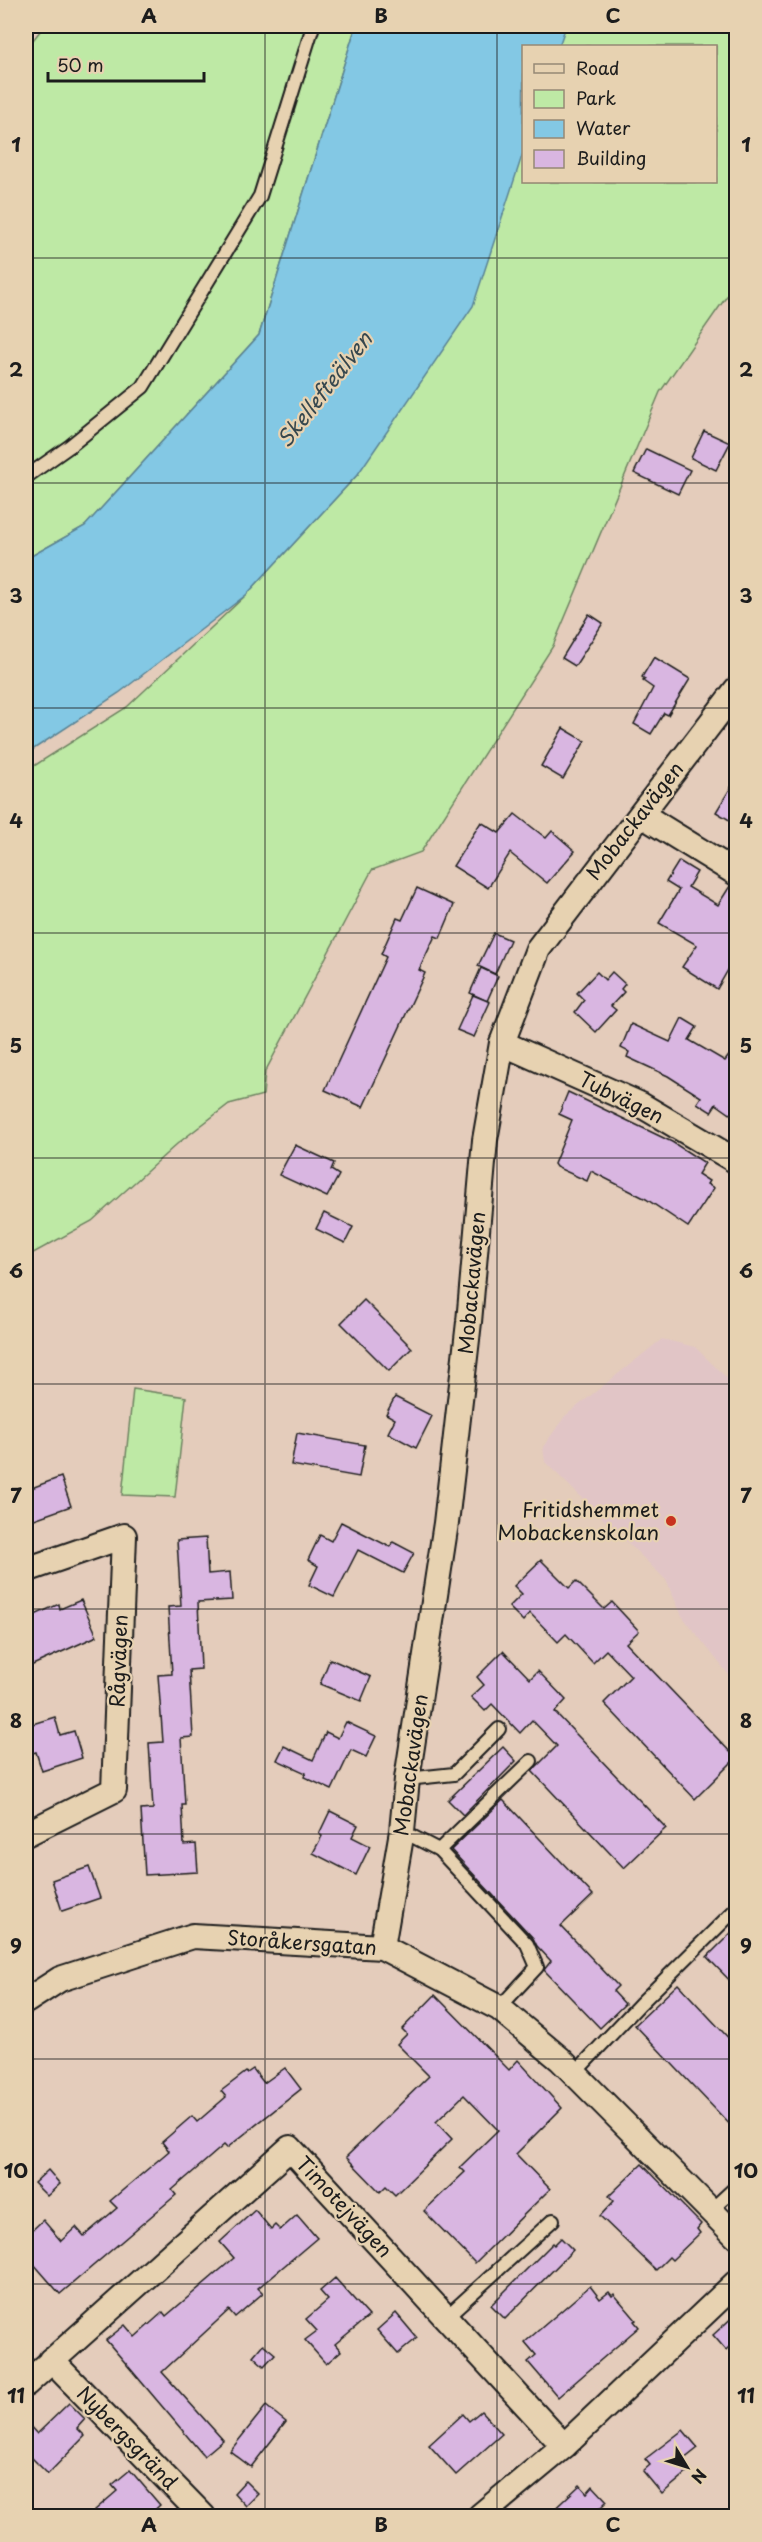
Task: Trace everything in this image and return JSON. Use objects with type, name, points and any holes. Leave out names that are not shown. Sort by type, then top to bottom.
[{"type":"street","name":"Mobackavägen","points":[[382,1947],[402,1831],[407,1779],[446,1523],[469,1322],[485,1140],[502,1043],[538,949],[596,870],[642,815],[736,690]]},
{"type":"street","points":[[642,815],[736,873]]},
{"type":"street","name":"Tubvägen","points":[[502,1043],[641,1105],[736,1161]]},
{"type":"street","name":"Rågvägen","points":[[26,1570],[124,1536],[114,1790],[26,1834]]},
{"type":"street","name":"Storåkersgatan","points":[[26,2001],[60,1979],[193,1936],[382,1947],[499,2008],[560,2059],[736,2236]]},
{"type":"street","name":"Timotejvägen","points":[[26,2384],[290,2148],[564,2446]]},
{"type":"street","points":[[480,2517],[564,2446],[736,2283]]},
{"type":"street","name":"Nybergsgränd","points":[[51,2360],[204,2517]]},
{"type":"lane","points":[[26,477],[70,446],[143,387],[260,196],[313,26]]},
{"type":"lane","points":[[407,1779],[454,1774],[499,1729]]},
{"type":"lane","points":[[439,1850],[531,1761]]},
{"type":"lane","points":[[402,1831],[439,1850],[527,1944],[537,1967],[499,2008]]},
{"type":"lane","points":[[574,2074],[640,2004],[736,1910]]},
{"type":"lane","points":[[710,2211],[736,2187]]},
{"type":"lane","points":[[445,2318],[554,2220]]},
{"type":"shaded area","name":"Fritidshemmet Mobackenskolan","points":[[662,1339],[695,1347],[736,1387],[736,1684],[682,1616],[666,1580],[545,1462],[543,1447],[565,1416]]},
{"type":"green space","points":[[44,26],[356,26],[259,335],[85,526],[26,559],[26,49]]},
{"type":"green space","points":[[562,26],[736,26],[736,283],[660,392],[553,646],[421,852],[372,870],[265,1072],[263,1095],[229,1104],[177,1144],[92,1221],[26,1257],[26,771],[127,707],[246,595],[358,474],[522,149],[522,183],[717,183],[717,45],[555,45]]},
{"type":"green space","points":[[133,1389],[186,1397],[175,1497],[122,1495]]},
{"type":"water","name":"Skellefteälven","points":[[356,26],[566,26],[559,45],[522,45],[522,156],[473,306],[358,474],[246,595],[119,693],[26,754],[26,559],[85,526],[259,335]]},
{"type":"building","points":[[704,431],[730,443],[716,470],[691,458]]},
{"type":"building","points":[[646,449],[690,470],[678,494],[634,473]]},
{"type":"building","points":[[589,614],[603,623],[575,666],[562,658]]},
{"type":"building","points":[[654,657],[690,679],[668,715],[664,713],[651,734],[634,724],[653,688],[643,681],[645,679],[642,677]]},
{"type":"building","points":[[563,728],[585,741],[563,779],[541,766]]},
{"type":"building","points":[[736,779],[736,824],[716,812]]},
{"type":"building","points":[[515,814],[546,838],[552,831],[575,851],[547,883],[510,853],[488,888],[453,866],[481,822],[499,833]]},
{"type":"building","points":[[679,861],[697,872],[688,887],[718,905],[730,886],[736,887],[736,956],[717,989],[682,967],[697,945],[659,923],[679,890],[666,882]]},
{"type":"building","points":[[417,888],[454,905],[440,938],[435,936],[419,970],[425,973],[363,1107],[325,1090],[386,957],[381,954],[397,918],[402,920]]},
{"type":"building","points":[[494,933],[510,940],[495,974],[478,966]]},
{"type":"building","points":[[481,968],[498,976],[487,1001],[470,993]]},
{"type":"building","points":[[597,972],[605,980],[612,972],[625,984],[621,989],[624,992],[611,1006],[616,1010],[596,1032],[575,1012],[584,1000],[577,993]]},
{"type":"building","points":[[473,995],[490,1002],[474,1037],[457,1030]]},
{"type":"building","points":[[682,1018],[697,1027],[689,1040],[725,1061],[736,1046],[736,1118],[716,1104],[711,1112],[697,1103],[701,1097],[668,1076],[627,1057],[629,1052],[621,1048],[631,1024],[670,1042]]},
{"type":"building","points":[[568,1092],[672,1142],[705,1163],[698,1174],[709,1181],[707,1184],[714,1188],[688,1227],[646,1199],[591,1171],[587,1181],[556,1167],[554,1164],[572,1120],[559,1114]]},
{"type":"building","points":[[295,1145],[334,1163],[331,1170],[339,1175],[327,1197],[279,1175]]},
{"type":"building","points":[[324,1213],[353,1227],[345,1243],[316,1229]]},
{"type":"building","points":[[364,1300],[412,1348],[389,1371],[341,1323]]},
{"type":"building","points":[[395,1397],[432,1416],[416,1448],[388,1433],[395,1419],[386,1414]]},
{"type":"building","points":[[297,1433],[365,1445],[359,1477],[291,1465]]},
{"type":"building","points":[[61,1477],[71,1506],[26,1522],[26,1490]]},
{"type":"building","points":[[341,1522],[390,1547],[393,1542],[414,1553],[403,1573],[358,1550],[334,1597],[309,1585],[318,1566],[308,1560],[320,1535],[331,1541]]},
{"type":"building","points":[[206,1538],[208,1574],[230,1572],[232,1600],[198,1602],[201,1669],[189,1670],[193,1737],[181,1738],[185,1805],[182,1805],[184,1845],[196,1844],[198,1872],[145,1875],[141,1810],[153,1809],[149,1743],[163,1742],[158,1675],[172,1674],[168,1607],[181,1606],[177,1540]]},
{"type":"building","points":[[541,1560],[569,1588],[576,1581],[604,1609],[612,1602],[639,1631],[626,1643],[736,1758],[695,1799],[604,1703],[631,1676],[606,1650],[593,1663],[566,1634],[558,1642],[530,1613],[523,1621],[509,1607],[522,1594],[514,1586]]},
{"type":"building","points":[[81,1600],[97,1636],[26,1668],[26,1619],[59,1604],[60,1609]]},
{"type":"building","points":[[503,1651],[530,1679],[538,1671],[566,1700],[555,1712],[666,1828],[624,1868],[532,1771],[557,1746],[532,1720],[520,1733],[492,1704],[485,1711],[471,1697],[484,1685],[477,1677]]},
{"type":"building","points":[[330,1659],[371,1677],[361,1701],[320,1684]]},
{"type":"building","points":[[55,1717],[60,1735],[74,1731],[82,1758],[42,1771],[36,1752],[26,1755],[26,1726]]},
{"type":"building","points":[[346,1722],[376,1736],[366,1757],[351,1750],[332,1790],[304,1777],[306,1773],[277,1760],[284,1746],[313,1760],[326,1732],[338,1738]]},
{"type":"building","points":[[503,1747],[516,1761],[463,1815],[448,1800]]},
{"type":"building","points":[[503,1800],[593,1895],[561,1926],[618,1986],[613,1991],[625,2004],[600,2028],[544,1970],[551,1961],[533,1938],[451,1850]]},
{"type":"building","points":[[330,1811],[358,1825],[352,1837],[370,1846],[356,1875],[313,1853],[322,1836],[319,1834]]},
{"type":"building","points":[[89,1867],[100,1898],[62,1911],[52,1880]]},
{"type":"building","points":[[736,1928],[736,1987],[707,1957]]},
{"type":"building","points":[[678,1984],[736,2046],[736,2131],[635,2025]]},
{"type":"building","points":[[435,1995],[509,2070],[518,2060],[562,2108],[516,2154],[550,2189],[475,2263],[424,2211],[465,2172],[460,2167],[498,2130],[464,2095],[436,2122],[452,2139],[395,2195],[386,2186],[380,2192],[346,2157],[429,2076],[397,2044],[407,2034],[402,2029]]},
{"type":"building","points":[[285,2068],[301,2089],[227,2148],[224,2145],[172,2190],[176,2195],[60,2294],[26,2255],[26,2236],[43,2220],[61,2241],[76,2227],[84,2236],[117,2208],[110,2201],[169,2151],[162,2142],[192,2116],[197,2122],[226,2097],[221,2091],[246,2072],[253,2069],[264,2083]]},
{"type":"building","points":[[642,2164],[701,2224],[697,2229],[700,2233],[672,2260],[669,2257],[656,2270],[600,2216],[614,2201],[609,2196]]},
{"type":"building","points":[[48,2170],[60,2184],[47,2196],[34,2183]]},
{"type":"building","points":[[255,2210],[271,2229],[275,2225],[280,2230],[297,2215],[317,2238],[258,2288],[263,2293],[235,2317],[229,2310],[162,2372],[223,2440],[204,2456],[106,2340],[125,2325],[135,2337],[163,2312],[166,2316],[234,2258],[220,2242]]},
{"type":"building","points":[[561,2238],[573,2250],[505,2319],[491,2305],[553,2243],[554,2245]]},
{"type":"building","points":[[335,2278],[369,2316],[335,2344],[341,2351],[326,2364],[305,2340],[317,2331],[306,2319],[328,2300],[320,2291]]},
{"type":"building","points":[[590,2286],[600,2299],[609,2292],[612,2296],[614,2294],[636,2320],[634,2321],[639,2327],[558,2397],[528,2362],[536,2355],[525,2342]]},
{"type":"building","points":[[396,2313],[417,2338],[398,2354],[377,2330]]},
{"type":"building","points":[[736,2314],[736,2340],[726,2350],[713,2335]]},
{"type":"building","points":[[263,2344],[275,2354],[264,2366],[253,2356]]},
{"type":"building","points":[[69,2403],[85,2419],[77,2428],[85,2436],[48,2474],[26,2452],[26,2422],[37,2434]]},
{"type":"building","points":[[266,2406],[286,2422],[251,2467],[230,2451]]},
{"type":"building","points":[[481,2411],[502,2434],[456,2475],[429,2445],[463,2414],[469,2421]]},
{"type":"building","points":[[683,2430],[698,2448],[683,2460],[689,2471],[662,2494],[643,2471],[650,2465],[645,2459]]},
{"type":"building","points":[[130,2470],[160,2505],[147,2517],[87,2517],[117,2491],[112,2485]]},
{"type":"building","points":[[245,2481],[258,2494],[246,2506],[234,2493]]},
{"type":"building","points":[[580,2485],[587,2493],[593,2486],[607,2501],[600,2508],[608,2517],[546,2517]]},
{"type":"place","name":"Fritidshemmet Mobackenskolan","points":[[671,1521]]}]
